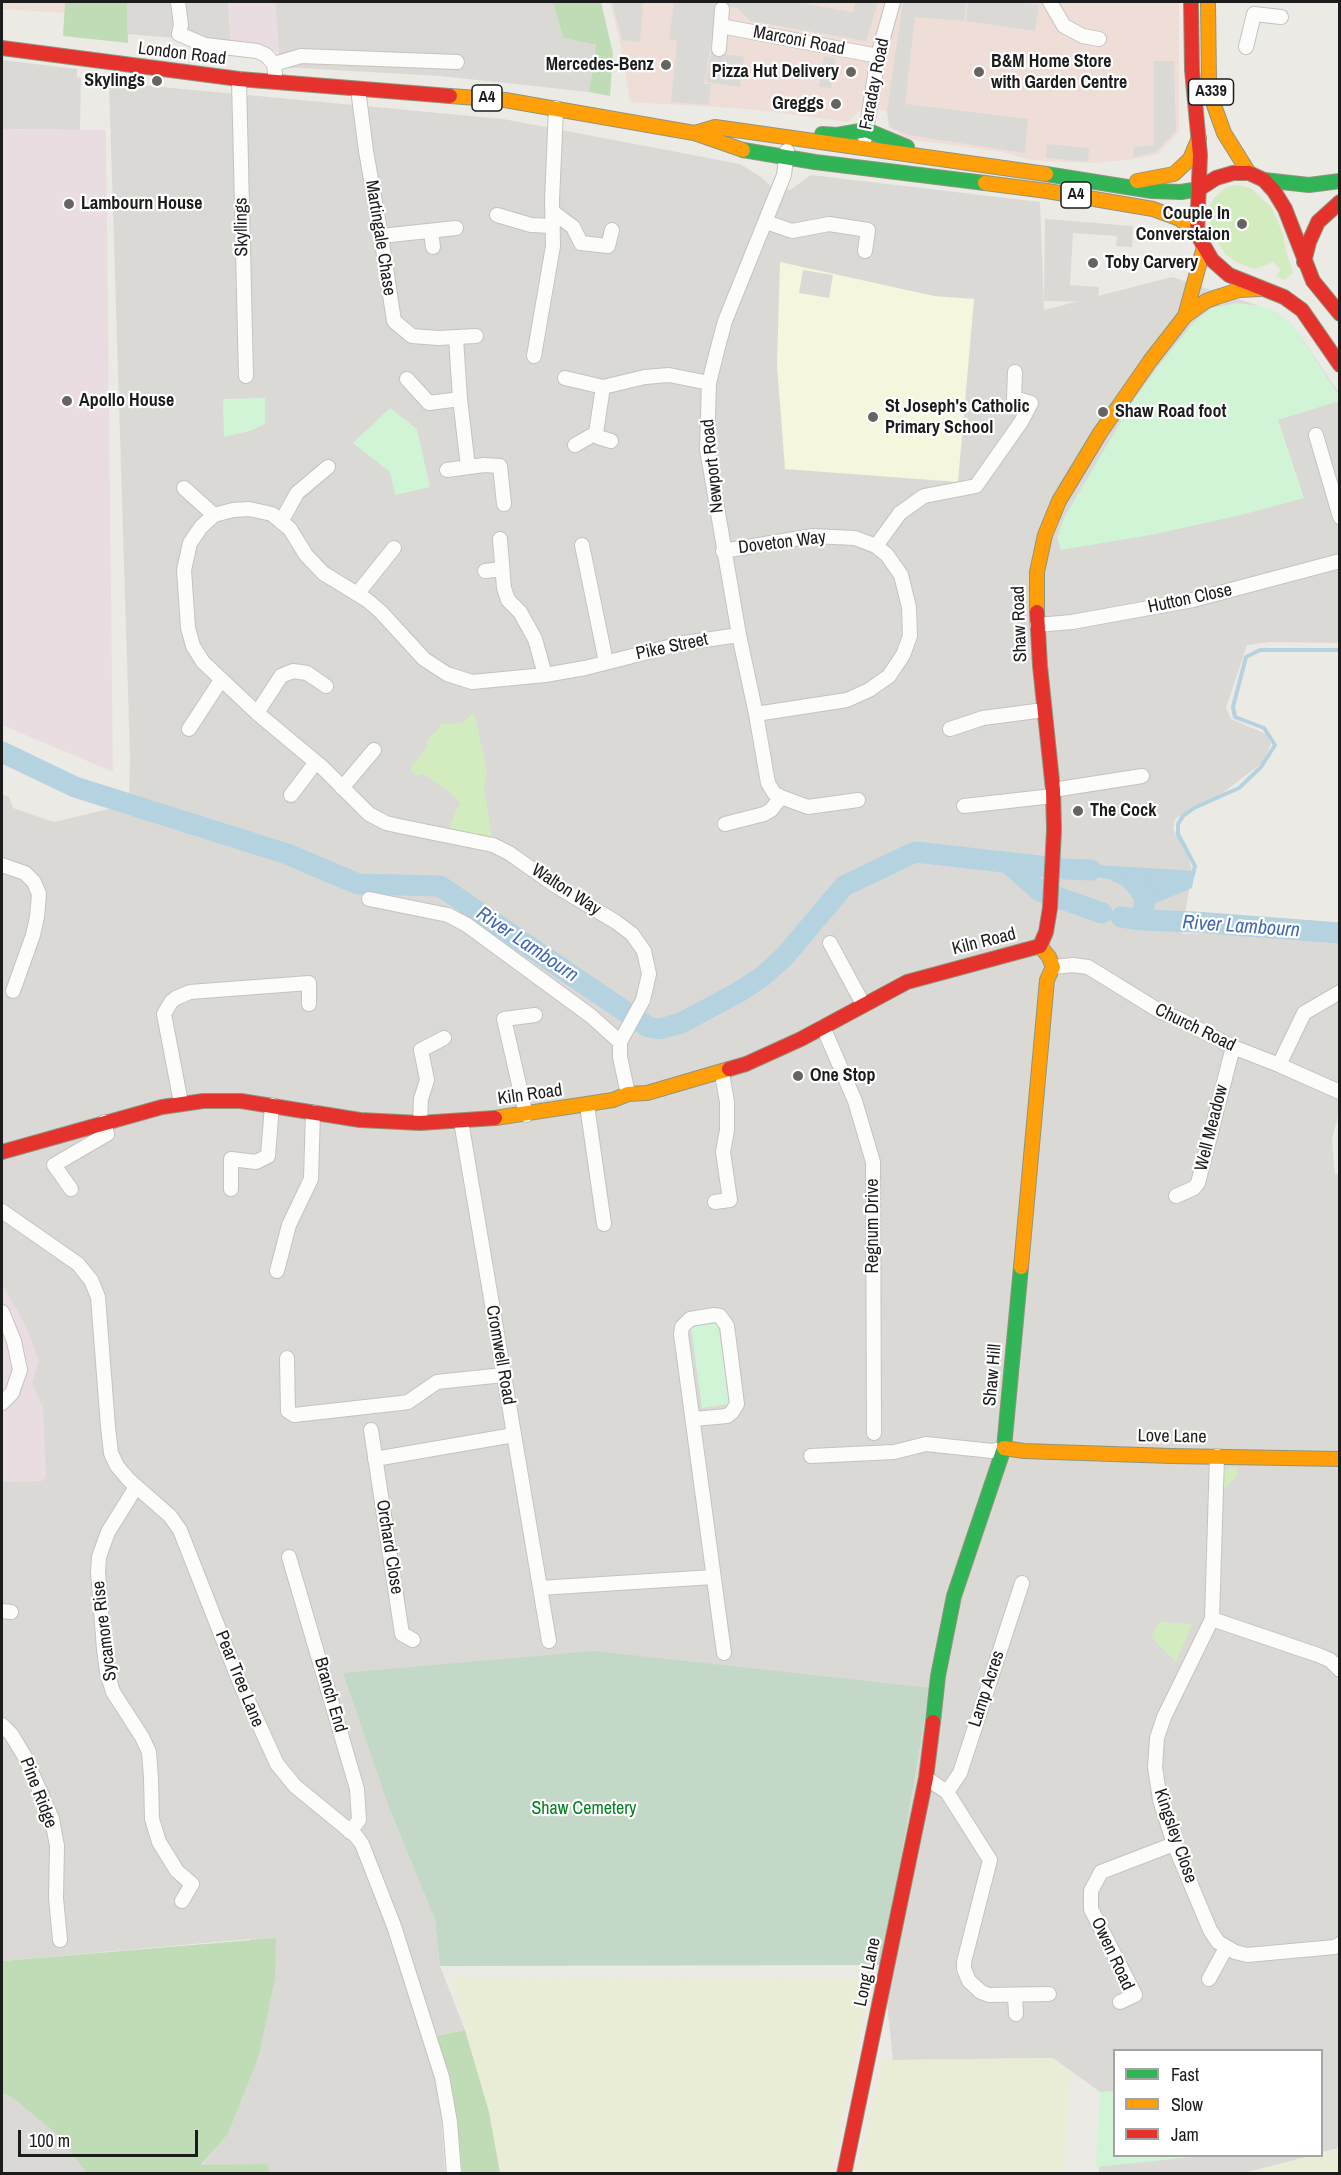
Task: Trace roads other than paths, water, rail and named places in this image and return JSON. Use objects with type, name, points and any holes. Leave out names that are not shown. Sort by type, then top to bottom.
[{"type":"main road","name":"A339","points":[[1191,2],[1192,70],[1200,135],[1197,234],[1212,260],[1229,274],[1260,289],[1284,297],[1302,310],[1340,365]]},
{"type":"main road","name":"A339","points":[[1208,2],[1209,80],[1214,105],[1224,133],[1249,173]]},
{"type":"main road","name":"London Road","points":[[2,48],[239,79],[358,88]]},
{"type":"main road","name":"A4","points":[[358,88],[505,99],[694,133],[735,149],[1055,192],[1153,209],[1180,219],[1197,234]]},
{"type":"main road","name":"A4","points":[[694,133],[715,127],[1113,183],[1152,191],[1181,192],[1199,189]]},
{"type":"main road","points":[[789,138],[816,133],[837,135],[866,130],[887,140],[950,160]]},
{"type":"main road","points":[[1113,183],[1174,174],[1190,159],[1200,135]]},
{"type":"main road","points":[[1199,189],[1206,183],[1225,175],[1249,173],[1264,180],[1310,185],[1340,181]]},
{"type":"main road","points":[[1264,180],[1285,209],[1313,281],[1340,314]]},
{"type":"main road","points":[[1304,262],[1309,242],[1318,222],[1340,202]]},
{"type":"main road","name":"Shaw Road","points":[[1185,316],[1204,247]]},
{"type":"main road","name":"Shaw Road","points":[[1040,946],[1046,932],[1050,908],[1054,851],[1053,793],[1037,625],[1037,572],[1049,521],[1115,410],[1185,316],[1206,301],[1217,297],[1239,290],[1260,289]]},
{"type":"main road","points":[[1040,946],[1049,957],[1053,967]]},
{"type":"main road","name":"Kiln Road","points":[[2,1152],[104,1122],[181,1103],[220,1100],[272,1105],[380,1122],[420,1123],[526,1115],[587,1106],[628,1094],[647,1093],[722,1072],[766,1056],[823,1028],[907,981],[1040,946]]},
{"type":"main road","name":"Shaw Hill","points":[[926,1778],[938,1676],[954,1596],[1004,1448],[1047,980],[1053,967]]},
{"type":"main road","name":"Love Lane","points":[[1004,1448],[1024,1451],[1340,1459]]},
{"type":"main road","name":"Long Lane","points":[[844,2174],[926,1778]]},
{"type":"street","points":[[178,2],[181,25],[179,34],[205,45],[257,51],[266,55],[274,64],[274,81]]},
{"type":"street","name":"Faraday Road","points":[[859,167],[878,56],[893,2]]},
{"type":"street","points":[[1050,2],[1064,26],[1083,36],[1099,39]]},
{"type":"street","points":[[1246,47],[1255,8],[1281,17]]},
{"type":"street","points":[[719,49],[722,9]]},
{"type":"street","name":"Marconi Road","points":[[721,26],[878,56]]},
{"type":"street","points":[[274,64],[301,56],[457,62]]},
{"type":"street","name":"Skyllings","points":[[239,79],[246,376]]},
{"type":"street","name":"Martingale Chase","points":[[358,88],[394,321],[412,336],[424,338],[477,336]]},
{"type":"street","points":[[534,356],[553,246],[556,108]]},
{"type":"street","name":"Newport Road","points":[[781,797],[774,793],[768,783],[723,551],[707,448],[710,382],[725,321],[784,175],[789,138]]},
{"type":"street","points":[[496,216],[531,225],[553,213]]},
{"type":"street","points":[[553,213],[573,227],[581,243],[608,246],[612,230]]},
{"type":"street","points":[[766,222],[792,231],[829,224],[868,230],[865,251]]},
{"type":"street","points":[[381,236],[456,228]]},
{"type":"street","points":[[431,231],[433,248]]},
{"type":"street","points":[[456,338],[468,467]]},
{"type":"street","points":[[756,714],[847,700],[869,690],[889,676],[903,655],[910,636],[909,607],[901,576],[887,555],[876,546],[900,513],[924,496],[976,486],[1021,422],[1031,403],[1014,398],[1015,372]]},
{"type":"street","points":[[565,378],[603,387],[645,377],[669,375],[710,382]]},
{"type":"street","points":[[407,380],[429,403],[460,399]]},
{"type":"street","points":[[603,387],[596,433],[598,437],[612,441]]},
{"type":"street","points":[[575,445],[596,433]]},
{"type":"street","points":[[1316,435],[1340,517]]},
{"type":"street","points":[[447,470],[500,466],[504,504]]},
{"type":"street","points":[[281,522],[297,493],[328,467]]},
{"type":"street","points":[[184,488],[214,515],[249,509],[272,514],[290,529],[306,555],[323,573],[381,612],[424,659],[447,674],[472,682],[545,675],[535,639],[520,612],[508,600],[504,588],[500,539]]},
{"type":"street","name":"Walton Way","points":[[214,515],[201,526],[190,543],[184,570],[188,628],[193,646],[203,662],[256,713],[316,762],[369,814],[386,823],[477,841],[502,850],[556,886],[625,927],[641,946],[648,966],[647,988],[622,1039]]},
{"type":"street","name":"Doveton Way","points":[[723,551],[813,536],[855,538],[876,546]]},
{"type":"street","points":[[582,545],[606,662]]},
{"type":"street","points":[[357,594],[394,548]]},
{"type":"street","name":"Hutton Close","points":[[1037,625],[1072,622],[1193,600],[1340,561]]},
{"type":"street","points":[[485,571],[502,569]]},
{"type":"street","name":"Pike Street","points":[[545,675],[684,643],[739,635]]},
{"type":"street","points":[[256,713],[281,676],[293,671],[307,673],[326,686]]},
{"type":"street","points":[[189,729],[221,680]]},
{"type":"street","points":[[950,729],[983,718],[1044,710]]},
{"type":"street","points":[[342,788],[374,750]]},
{"type":"street","points":[[291,795],[316,762]]},
{"type":"street","points":[[964,806],[1053,793],[1142,776]]},
{"type":"street","points":[[725,824],[745,825],[771,810],[781,797],[795,804],[813,808],[858,800]]},
{"type":"street","points":[[2,865],[25,873],[34,882],[39,894],[38,917],[25,979],[14,991]]},
{"type":"street","points":[[369,899],[448,915],[467,925],[622,1039],[620,1057],[628,1094]]},
{"type":"street","points":[[830,943],[863,1004]]},
{"type":"street","name":"Church Road","points":[[1053,967],[1073,965],[1088,967],[1161,1012],[1233,1047],[1340,1092]]},
{"type":"street","points":[[181,1103],[164,1014],[176,998],[190,992],[309,983],[309,1004]]},
{"type":"street","points":[[1279,1065],[1304,1013],[1340,993]]},
{"type":"street","points":[[526,1115],[504,1019],[535,1015]]},
{"type":"street","name":"Regnum Drive","points":[[823,1028],[855,1101],[873,1162],[874,1433]]},
{"type":"street","points":[[420,1123],[421,1099],[427,1080],[421,1050],[444,1038]]},
{"type":"street","name":"Well Meadow","points":[[1176,1196],[1194,1188],[1198,1183],[1233,1047]]},
{"type":"street","points":[[716,1202],[730,1200],[716,1152],[727,1130],[727,1102],[722,1072]]},
{"type":"street","points":[[231,1189],[231,1159],[256,1162],[268,1156],[272,1105]]},
{"type":"street","points":[[587,1106],[604,1224]]},
{"type":"street","points":[[277,1271],[289,1225],[311,1179],[314,1112]]},
{"type":"street","name":"Cromwell Road","points":[[461,1121],[549,1641]]},
{"type":"street","points":[[71,1189],[54,1165],[107,1134],[104,1122]]},
{"type":"street","name":"Pear Tree Lane","points":[[2,1211],[86,1272],[95,1288],[100,1314],[108,1427],[111,1453],[117,1466],[136,1487],[161,1507],[180,1530],[240,1683],[277,1764],[295,1786],[362,1844],[394,1926],[442,2077],[450,2122],[454,2174]]},
{"type":"street","points":[[2,1312],[14,1341],[20,1370],[12,1393],[2,1403]]},
{"type":"street","points":[[694,1419],[727,1416],[737,1404],[728,1326],[720,1316],[690,1319],[682,1327],[681,1334],[724,1653]]},
{"type":"street","points":[[287,1358],[288,1411],[294,1415],[408,1402],[437,1382],[503,1375]]},
{"type":"street","name":"Orchard Close","points":[[371,1430],[403,1640]]},
{"type":"street","points":[[375,1459],[514,1435]]},
{"type":"street","points":[[811,1456],[894,1452],[926,1444],[992,1451],[1004,1448]]},
{"type":"street","name":"Kingsley Close","points":[[1217,1456],[1212,1619],[1164,1717],[1157,1738],[1155,1767],[1157,1786],[1174,1844],[1210,1930],[1218,1942],[1226,1948]]},
{"type":"street","name":"Sycamore Rise","points":[[136,1487],[108,1532],[99,1557],[98,1572],[104,1649],[113,1692],[149,1752],[152,1778],[152,1820],[159,1842],[177,1871],[192,1884],[182,1901]]},
{"type":"street","name":"Branch End","points":[[289,1557],[357,1789],[359,1820],[350,1832]]},
{"type":"street","points":[[540,1588],[713,1577]]},
{"type":"street","name":"Lamp Acres","points":[[947,1792],[960,1773],[1022,1583]]},
{"type":"street","points":[[1212,1619],[1324,1658],[1340,1670]]},
{"type":"street","name":"Pine Ridge","points":[[2,1725],[11,1734],[25,1757],[52,1819],[57,1846],[56,1898],[60,1940]]},
{"type":"street","points":[[926,1778],[947,1792],[990,1860],[966,1951],[964,1969],[969,1981],[981,1992],[997,1997],[1049,1994]]},
{"type":"street","name":"Owen Road","points":[[1120,2002],[1135,1995],[1092,1909],[1090,1891],[1101,1872],[1174,1844]]},
{"type":"street","points":[[1209,1979],[1226,1948],[1247,1955],[1335,1947],[1340,1944]]},
{"type":"street","points":[[1015,1996],[1016,2014]]},
{"type":"water","points":[[1066,863],[1195,871],[1192,888],[1144,908],[1123,886],[1109,879],[1065,871]]},
{"type":"waterway","points":[[1193,875],[1195,866],[1178,834],[1178,824],[1183,816],[1194,808],[1239,788],[1261,767],[1275,745],[1264,728],[1235,717],[1233,707],[1246,657],[1260,650],[1340,650]]},
{"type":"waterway","name":"River Lambourn","points":[[2,752],[75,787],[287,854],[358,884],[440,886],[648,1027],[660,1029],[681,1023],[739,992],[763,976],[785,956],[844,886],[915,852],[1091,870]]},
{"type":"waterway","name":"River Lambourn","points":[[1008,863],[1040,891],[1102,913]]},
{"type":"waterway","name":"River Lambourn","points":[[1136,881],[1145,899],[1142,920],[1340,933]]},
{"type":"waterway","name":"River Lambourn","points":[[1121,917],[1142,920]]},
{"type":"place","name":"Mercedes-Benz","points":[[666,65]]},
{"type":"place","name":"Pizza Hut Delivery","points":[[851,72]]},
{"type":"place","name":"B&M Home Store with Garden Centre","points":[[979,72]]},
{"type":"place","name":"Skylings","points":[[157,81]]},
{"type":"place","name":"Greggs","points":[[836,104]]},
{"type":"place","name":"Lambourn House","points":[[69,204]]},
{"type":"place","name":"Couple In Converstaion","points":[[1242,224]]},
{"type":"place","name":"Toby Carvery","points":[[1093,263]]},
{"type":"place","name":"Apollo House","points":[[67,401]]},
{"type":"place","name":"Shaw Road foot","points":[[1103,412]]},
{"type":"place","name":"St Joseph's Catholic Primary School","points":[[873,417]]},
{"type":"place","name":"The Cock","points":[[1078,811]]},
{"type":"place","name":"One Stop","points":[[798,1076]]},
{"type":"park label","name":"Shaw Cemetery","points":[[584,1809]]}]
